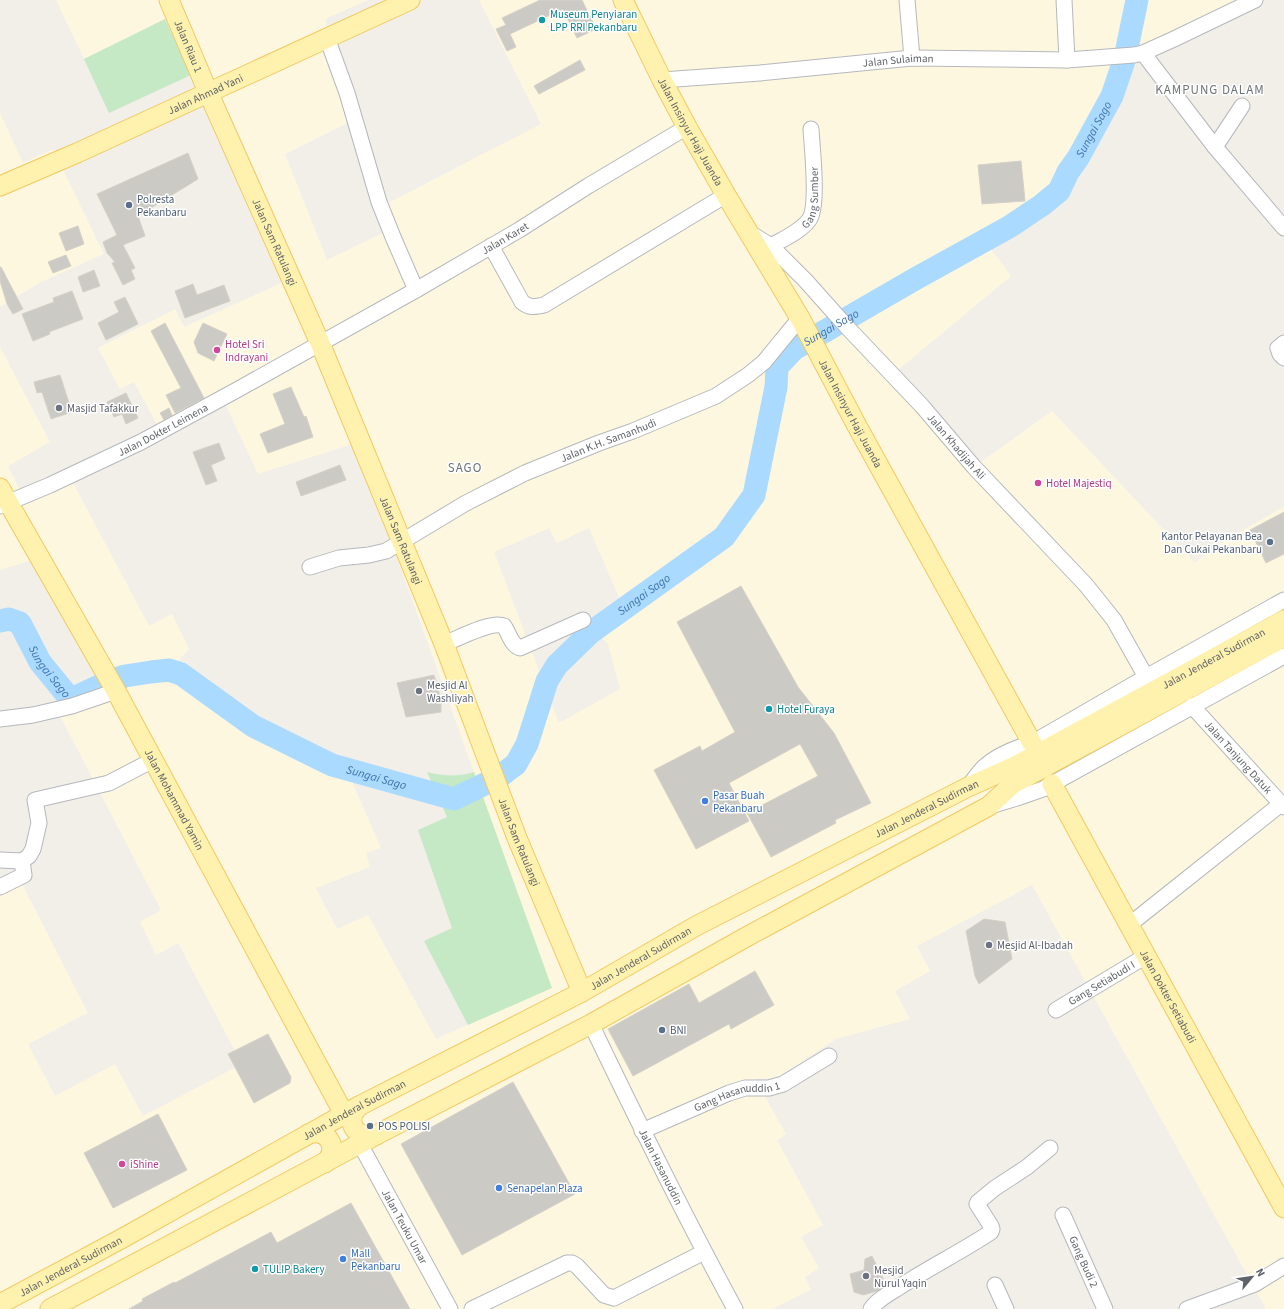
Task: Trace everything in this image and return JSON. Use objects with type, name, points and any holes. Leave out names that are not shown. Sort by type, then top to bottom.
[{"type":"main road","name":"Jalan Riau 1","points":[[169,0],[208,92]]},
{"type":"main road","name":"Jalan Ahmad Yani","points":[[0,186],[77,153],[410,0]]},
{"type":"main road","name":"Jalan Insinyur Haji Juanda","points":[[623,0],[687,127],[808,333],[1032,743]]},
{"type":"main road","name":"Jalan Sam Ratulangi","points":[[208,92],[320,343],[444,644],[517,838],[582,992]]},
{"type":"main road","name":"Jalan Mohammad Yamin","points":[[3,499],[112,683],[153,760],[352,1110]]},
{"type":"main road","name":"Jalan Jenderal Sudirman","points":[[50,1309],[376,1135],[591,1024],[748,936],[989,806],[1014,775],[1284,620]]},
{"type":"main road","name":"Jalan Jenderal Sudirman","points":[[0,1304],[121,1239],[352,1110],[582,992],[696,926],[968,787],[1014,775],[1284,638]]},
{"type":"main road","name":"Jalan Dokter Setiabudi","points":[[1052,784],[1284,1208]]},
{"type":"main road","points":[[352,1110],[353,1125],[356,1130],[365,1136],[376,1135]]},
{"type":"main road","points":[[308,1134],[318,1132],[324,1134],[328,1138],[332,1148],[329,1159],[325,1163]]},
{"type":"street","points":[[907,0],[912,58]]},
{"type":"street","points":[[1064,0],[1067,60]]},
{"type":"street","points":[[1255,0],[1174,39],[1138,54],[1284,228]]},
{"type":"street","points":[[327,38],[347,93],[379,202],[416,290]]},
{"type":"street","name":"Jalan Sulaiman","points":[[662,80],[747,74],[912,58],[1067,60],[1138,54]]},
{"type":"street","points":[[1215,147],[1242,106]]},
{"type":"street","name":"Jalan Karet","points":[[320,343],[416,290],[519,230],[588,186],[687,127]]},
{"type":"street","name":"Gang Sumber","points":[[770,246],[802,228],[812,216],[814,192],[811,129]]},
{"type":"street","points":[[490,246],[522,302],[528,306],[537,307],[726,195]]},
{"type":"street","name":"Jalan Khadijah Ali","points":[[749,233],[770,246],[806,281],[846,327],[866,346],[922,406],[974,467],[1086,585],[1114,620],[1146,677]]},
{"type":"street","name":"Jalan K.H. Samanhudi","points":[[310,567],[339,558],[360,557],[380,552],[402,543],[470,501],[525,473],[599,442],[633,431],[716,396],[808,333]]},
{"type":"street","name":"Jalan Dokter Leimena","points":[[3,499],[141,442],[320,343]]},
{"type":"street","points":[[1284,343],[1278,348],[1280,354],[1284,358]]},
{"type":"street","points":[[968,787],[982,768],[992,760],[1012,750],[1032,743],[1284,600]]},
{"type":"street","points":[[444,644],[477,630],[498,624],[504,626],[513,642],[520,648],[583,620]]},
{"type":"street","points":[[989,806],[1035,792],[1052,784],[1284,656]]},
{"type":"street","points":[[0,719],[33,715],[72,706],[112,683]]},
{"type":"street","name":"Jalan Tanjung Datuk","points":[[1192,706],[1283,806]]},
{"type":"street","points":[[0,860],[22,861],[29,856],[33,849],[39,823],[35,800],[109,782],[153,760]]},
{"type":"street","points":[[1129,925],[1283,806]]},
{"type":"street","points":[[0,887],[24,875],[22,861]]},
{"type":"street","name":"Gang Setiabudi I","points":[[1056,1010],[1146,956]]},
{"type":"street","name":"Jalan Hasanuddin","points":[[591,1024],[642,1131],[735,1309]]},
{"type":"street","name":"Gang Hasanuddin 1","points":[[642,1131],[729,1093],[745,1088],[769,1088],[779,1086],[829,1056]]},
{"type":"street","name":"Jalan Teuku Umar","points":[[360,1144],[450,1309]]},
{"type":"street","points":[[871,1309],[879,1301],[908,1281],[991,1232],[991,1226],[977,1204],[978,1202],[995,1188],[1027,1167],[1050,1148]]},
{"type":"street","name":"Gang Budi 2","points":[[1063,1214],[1105,1309]]},
{"type":"street","points":[[472,1309],[567,1263],[572,1263],[577,1266],[604,1295],[614,1298],[704,1252]]},
{"type":"street","points":[[1187,1309],[1255,1284],[1284,1266]]},
{"type":"street","points":[[995,1285],[1006,1309]]},
{"type":"shaded area","points":[[56,0],[368,0],[325,19],[357,118],[285,154],[327,260],[393,228],[386,204],[541,124],[479,0],[1258,0],[1143,53],[1056,195],[985,241],[1011,276],[892,375],[974,467],[1052,411],[1195,563],[1213,547],[1284,507],[1284,1309],[1266,1309],[1032,885],[917,946],[930,971],[895,991],[910,1019],[836,1039],[777,1078],[755,1079],[786,1134],[777,1140],[823,1225],[801,1237],[819,1268],[805,1277],[811,1290],[772,1309],[0,1309],[0,886],[18,876],[88,1013],[28,1044],[55,1096],[115,1064],[143,1116],[242,1064],[178,943],[156,955],[140,922],[161,910],[59,714],[110,693],[35,559],[0,570],[0,347],[50,442],[8,466],[23,497],[69,475],[149,626],[172,614],[189,649],[176,663],[169,666],[188,676],[233,708],[343,761],[381,848],[366,853],[370,867],[316,888],[337,929],[368,915],[436,1039],[551,987],[356,443],[258,474],[222,397],[160,430],[134,382],[120,389],[98,348],[175,309],[184,327],[301,274],[185,11],[165,19],[84,59]],"holes":[[[549,528],[557,543],[589,528],[621,602],[591,626],[608,644],[620,689],[559,723],[494,552]]]},
{"type":"shaded area","points":[[0,113],[23,163],[53,149],[104,254],[41,282],[0,307]]},
{"type":"green space","points":[[165,19],[191,75],[109,113],[84,59]]},
{"type":"green space","points":[[427,772],[463,775],[474,772],[552,988],[468,1025],[424,941],[452,928],[418,830],[447,817]]},
{"type":"water","points":[[1130,0],[1146,0],[1142,5],[1132,49],[1122,49]]},
{"type":"building","points":[[540,0],[582,0],[596,29],[577,38],[563,9],[510,34],[516,47],[507,51],[496,29],[506,25],[502,18]]},
{"type":"building","points":[[580,60],[585,70],[539,94],[534,86]]},
{"type":"building","name":"Polresta Pekanbaru","points":[[188,153],[198,179],[138,216],[145,236],[123,245],[135,268],[131,270],[135,279],[123,285],[112,263],[115,262],[107,253],[103,242],[117,235],[97,194]]},
{"type":"building","points":[[1021,161],[1025,201],[982,204],[978,165]]},
{"type":"building","points":[[78,226],[84,244],[66,251],[59,233]]},
{"type":"building","points":[[66,255],[71,266],[53,273],[48,262]]},
{"type":"building","points":[[0,267],[23,309],[13,314],[7,304],[0,281]]},
{"type":"building","points":[[94,270],[100,286],[83,292],[78,277]]},
{"type":"building","points":[[193,284],[197,295],[224,285],[230,301],[185,318],[175,291]]},
{"type":"building","points":[[72,291],[83,319],[49,332],[50,334],[33,341],[22,314],[54,302],[53,298]]},
{"type":"building","points":[[125,297],[138,324],[106,340],[98,323],[119,312],[114,302]]},
{"type":"building","points":[[165,323],[204,398],[175,413],[166,395],[181,388],[151,331]]},
{"type":"building","points":[[203,323],[227,334],[214,361],[198,353],[194,342]]},
{"type":"building","points":[[60,375],[72,412],[51,419],[42,392],[37,393],[34,382]]},
{"type":"building","points":[[291,387],[304,417],[306,416],[313,437],[268,453],[260,434],[285,424],[273,394]]},
{"type":"building","points":[[126,393],[138,418],[126,424],[122,414],[114,417],[107,402]]},
{"type":"building","points":[[169,408],[172,415],[164,420],[160,413]]},
{"type":"building","points":[[219,443],[225,459],[211,465],[217,481],[206,485],[193,452]]},
{"type":"building","points":[[340,465],[346,480],[301,496],[296,482]]},
{"type":"building","name":"Kantor Pelayanan Bea Dan Cukai Pekanbaru","points":[[1284,512],[1284,554],[1266,563],[1250,530]]},
{"type":"building","name":"Hotel Furaya","points":[[741,586],[798,687],[834,733],[871,803],[835,820],[836,823],[771,857],[747,813],[818,776],[800,744],[729,783],[749,821],[696,849],[654,770],[700,746],[702,751],[735,732],[677,622]]},
{"type":"building","name":"Mesjid Al Washliyah","points":[[434,675],[441,700],[441,712],[406,717],[397,683]]},
{"type":"building","name":"Mesjid Al-Ibadah","points":[[984,919],[1005,922],[1012,959],[979,984],[975,976],[966,931]]},
{"type":"building","name":"BNI","points":[[755,971],[774,1005],[731,1029],[729,1024],[633,1076],[608,1029],[689,984],[699,1003]]},
{"type":"building","points":[[268,1034],[291,1077],[290,1083],[254,1103],[228,1054]]},
{"type":"building","name":"Senapelan Plaza","points":[[513,1082],[575,1194],[462,1255],[401,1144]]},
{"type":"building","points":[[158,1114],[187,1170],[113,1208],[84,1153]]},
{"type":"building","points":[[351,1203],[410,1309],[129,1309],[143,1301],[142,1299],[271,1232],[277,1243]]},
{"type":"building","name":"Mesjid Nurul Yaqin","points":[[872,1256],[883,1278],[883,1287],[877,1291],[863,1295],[854,1292],[850,1274],[864,1270],[865,1259]]},
{"type":"waterway","name":"Sungai Sago","points":[[0,621],[9,619],[20,623],[40,662],[71,698],[125,676],[169,670],[181,674],[253,726],[332,765],[454,799],[499,777],[516,764],[527,744],[547,681],[557,665],[590,633],[724,537],[754,495],[776,387],[777,367],[794,349],[1009,227],[1042,205],[1059,191],[1068,172],[1078,158],[1112,96],[1125,58],[1137,0]]},
{"type":"place","name":"Museum Penyiaran LPP RRI Pekanbaru","points":[[542,20]]},
{"type":"place","name":"Polresta Pekanbaru","points":[[129,205]]},
{"type":"place","name":"Hotel Sri Indrayani","points":[[217,350]]},
{"type":"place","name":"Masjid Tafakkur","points":[[59,408]]},
{"type":"place","name":"Hotel Majestiq","points":[[1038,483]]},
{"type":"place","name":"Kantor Pelayanan Bea Dan Cukai Pekanbaru","points":[[1270,542]]},
{"type":"place","name":"Mesjid Al Washliyah","points":[[419,691]]},
{"type":"place","name":"Hotel Furaya","points":[[769,709]]},
{"type":"place","name":"Pasar Buah Pekanbaru","points":[[705,801]]},
{"type":"place","name":"Mesjid Al-Ibadah","points":[[989,945]]},
{"type":"place","name":"BNI","points":[[662,1030]]},
{"type":"place","name":"POS POLISI","points":[[370,1126]]},
{"type":"place","name":"iShine","points":[[122,1164]]},
{"type":"place","name":"Senapelan Plaza","points":[[499,1188]]},
{"type":"place","name":"Mall Pekanbaru","points":[[343,1259]]},
{"type":"place","name":"TULIP Bakery","points":[[255,1269]]},
{"type":"place","name":"Mesjid Nurul Yaqin","points":[[866,1276]]},
{"type":"district","name":"KAMPUNG DALAM","points":[[1210,90]]},
{"type":"district","name":"SAGO","points":[[465,468]]}]
